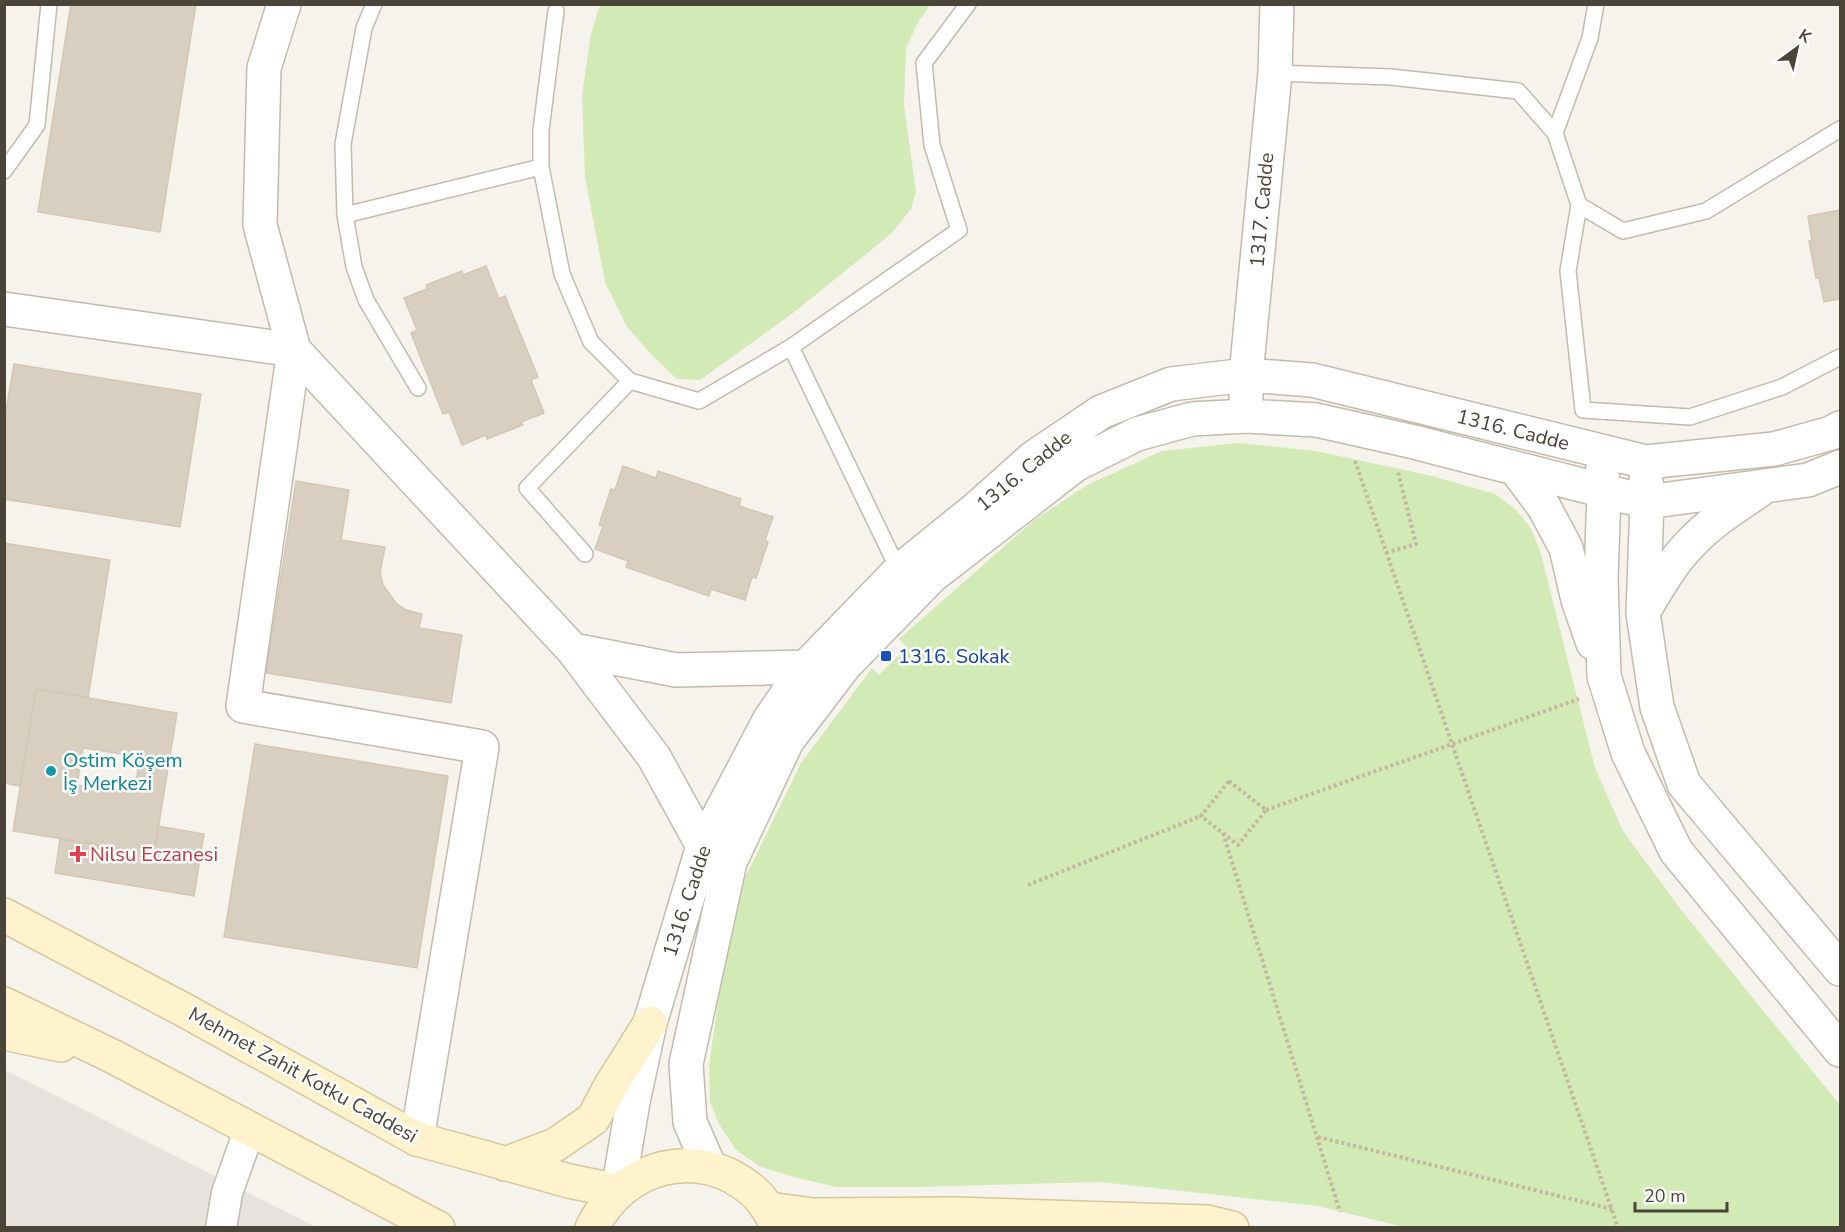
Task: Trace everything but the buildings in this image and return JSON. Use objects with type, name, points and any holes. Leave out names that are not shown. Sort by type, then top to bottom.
[{"type":"main road","name":"Mehmet Zahit Kotku Caddesi","points":[[4,915],[184,1010],[417,1139],[505,1164],[618,1191]]},
{"type":"main road","points":[[4,1004],[112,1056],[438,1227]]},
{"type":"main road","points":[[505,1164],[555,1145],[593,1119],[650,1023]]},
{"type":"main road","points":[[4,1033],[112,1056]]},
{"type":"main road","points":[[592,1227],[603,1207],[618,1191],[638,1177],[661,1168],[685,1165],[710,1168],[733,1177],[753,1190],[774,1218],[813,1215],[955,1214],[1207,1222],[1232,1227]]},
{"type":"street","points":[[284,4],[264,68],[260,225],[294,350],[243,706],[482,747],[417,1139]]},
{"type":"street","name":"1317. Cadde","points":[[1246,416],[1246,375],[1275,73],[1277,4]]},
{"type":"street","points":[[4,309],[294,350],[573,650],[654,757],[703,846]]},
{"type":"street","name":"1316. Cadde","points":[[618,1191],[633,1102],[650,1023],[703,846],[770,719],[806,667],[899,571],[977,508],[1033,458],[1101,412],[1171,384],[1246,375],[1312,380],[1646,462],[1774,449],[1831,433],[1840,428]]},
{"type":"street","name":"1316. Cadde","points":[[710,1168],[690,1122],[686,1064],[730,862],[787,741],[845,665],[932,576],[1075,465],[1137,434],[1192,419],[1246,416],[1316,420],[1647,502],[1808,480],[1840,467]]},
{"type":"street","points":[[1600,451],[1605,492],[1601,578],[1606,682]]},
{"type":"street","points":[[1646,462],[1643,613],[1657,707],[1684,784],[1840,969]]},
{"type":"street","points":[[1515,468],[1544,507],[1566,548],[1578,600],[1629,753],[1677,851],[1840,1050]]},
{"type":"street","points":[[1643,613],[1667,572],[1692,542],[1727,512],[1768,485]]},
{"type":"street","points":[[573,650],[676,670],[806,667]]},
{"type":"street","points":[[210,1227],[227,1193],[250,1128]]},
{"type":"street","points":[[221,1227],[227,1193]]},
{"type":"lane","points":[[4,171],[37,125],[48,4]]},
{"type":"lane","points":[[374,4],[364,28],[343,144],[345,215],[354,267],[366,300],[418,388]]},
{"type":"lane","points":[[556,6],[541,130],[540,167],[562,274],[591,342],[630,381],[699,401],[791,346],[959,230],[932,145],[924,63],[968,4]]},
{"type":"lane","points":[[1555,133],[1590,38],[1596,4]]},
{"type":"lane","points":[[1275,73],[1391,77],[1518,91],[1555,133],[1579,205],[1568,271],[1583,410],[1690,417],[1782,387],[1840,357]]},
{"type":"lane","points":[[1579,205],[1623,231],[1706,211],[1840,129]]},
{"type":"lane","points":[[345,215],[540,167]]},
{"type":"lane","points":[[791,346],[899,571]]},
{"type":"lane","points":[[585,554],[527,488],[630,381]]},
{"type":"path","points":[[1343,426],[1618,1227]]},
{"type":"path","points":[[1386,553],[1416,544],[1388,436]]},
{"type":"path","points":[[1201,816],[1239,845],[1266,810],[1452,744],[1606,682]]},
{"type":"path","points":[[1028,885],[1201,816],[1229,781],[1266,810]]},
{"type":"path","points":[[1223,833],[1341,1212]]},
{"type":"path","points":[[1317,1136],[1612,1209]]},
{"type":"shaded area","points":[[5,1070],[316,1227],[5,1227]]},
{"type":"green space","points":[[602,5],[930,5],[906,47],[904,105],[916,192],[911,209],[891,234],[793,313],[700,380],[677,379],[652,355],[627,327],[605,282],[585,177],[582,95],[591,34]]},
{"type":"green space","points":[[1238,443],[1316,451],[1432,476],[1495,494],[1515,509],[1531,528],[1541,554],[1595,768],[1623,831],[1682,911],[1840,1105],[1840,1227],[1408,1228],[1318,1206],[1100,1182],[836,1187],[761,1167],[736,1150],[719,1124],[710,1102],[709,1066],[722,974],[740,888],[801,763],[872,668],[879,675],[907,647],[899,639],[1033,521],[1087,485],[1162,451]]},
{"type":"place","name":"1316. Sokak","points":[[886,656]]},
{"type":"place","name":"Ostim Köşem İş Merkezi","points":[[51,771]]},
{"type":"place","name":"Nilsu Eczanesi","points":[[78,854]]}]
